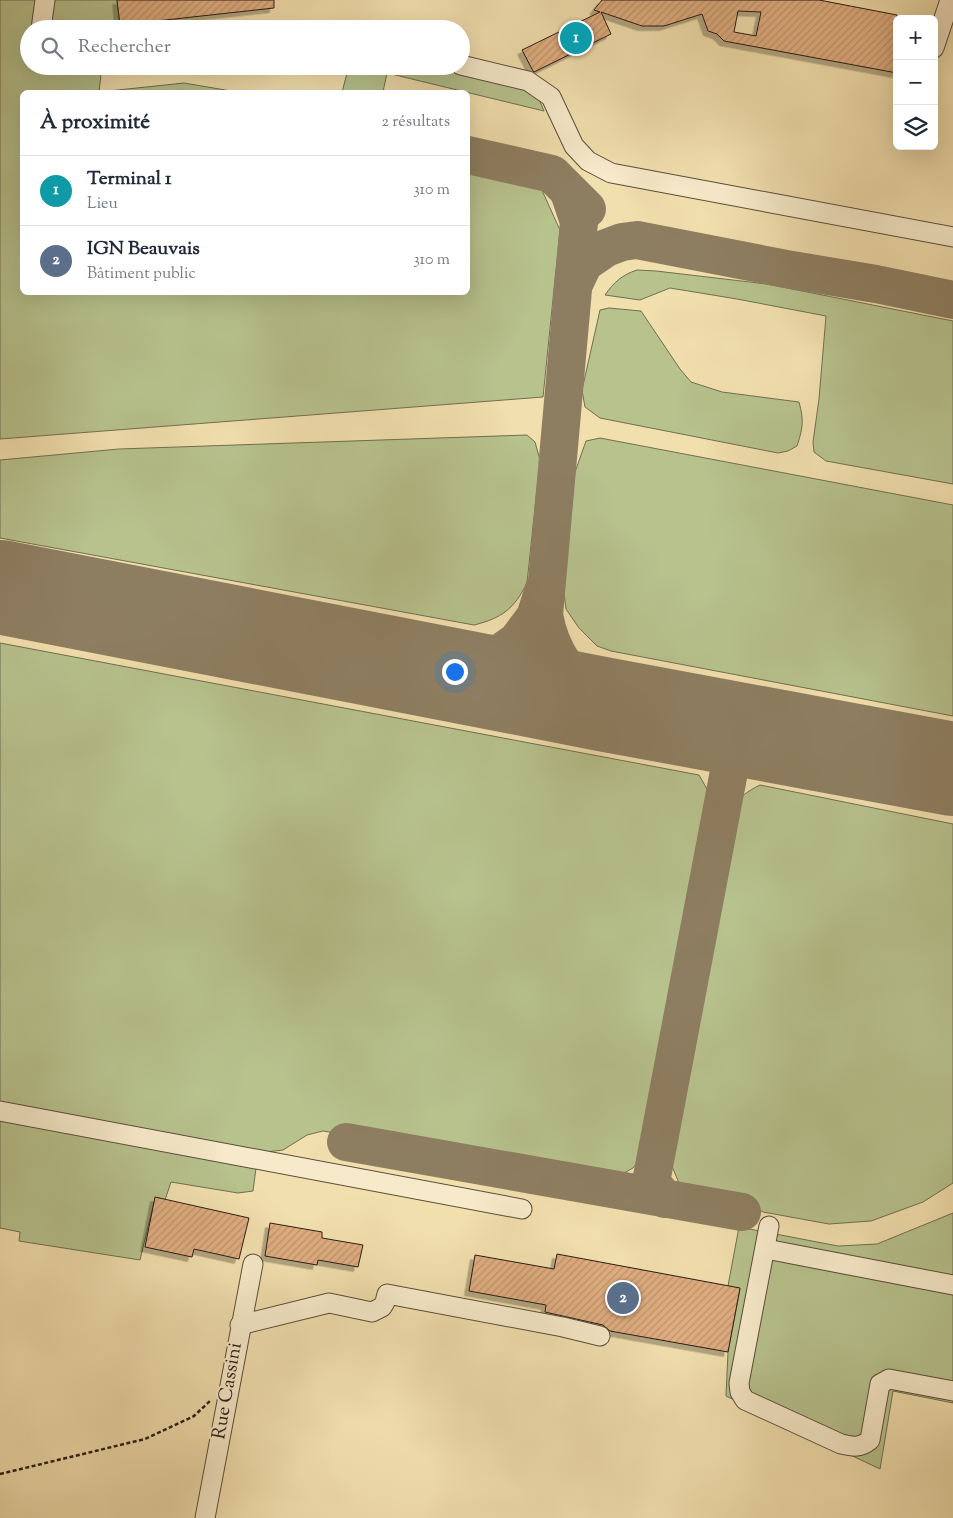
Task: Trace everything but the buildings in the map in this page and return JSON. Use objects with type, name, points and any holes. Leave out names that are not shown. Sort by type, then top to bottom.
[{"type":"lane","points":[[42,20],[45,0]]},
{"type":"lane","points":[[938,36],[950,0]]},
{"type":"lane","points":[[470,67],[528,81],[551,97],[574,146],[588,161],[611,173],[953,237]]},
{"type":"lane","points":[[0,1111],[522,1209]]},
{"type":"lane","points":[[770,1226],[739,1383],[740,1392],[745,1400],[841,1444],[855,1447],[862,1446],[870,1440],[880,1384],[889,1379],[953,1391]]},
{"type":"lane","points":[[766,1249],[953,1285]]},
{"type":"lane","name":"Rue Cassini","points":[[205,1518],[253,1264]]},
{"type":"lane","points":[[240,1325],[329,1303],[372,1312],[382,1307],[388,1294],[563,1327],[600,1336]]},
{"type":"path","points":[[0,1474],[145,1438],[194,1416],[230,1382]]},
{"type":"green space","points":[[0,0],[117,0],[119,20],[20,20],[20,75],[101,75],[99,90],[20,90],[20,295],[470,295],[470,168],[540,186],[560,230],[543,397],[0,439]]},
{"type":"green space","points":[[347,75],[387,75],[383,90],[343,90]]},
{"type":"green space","points":[[395,75],[470,75],[522,87],[538,97],[544,111],[470,93],[470,90],[457,90]]},
{"type":"green space","points":[[184,83],[225,90],[118,90]]},
{"type":"green space","points":[[637,270],[767,284],[953,321],[953,484],[826,461],[814,452],[813,442],[819,399],[826,316],[670,288],[640,300],[605,295],[619,280]]},
{"type":"green space","points":[[609,308],[641,311],[680,369],[691,382],[722,392],[799,402],[802,424],[797,446],[788,451],[778,453],[600,418],[585,407],[582,390],[600,310]]},
{"type":"green space","points":[[527,435],[535,442],[540,460],[527,583],[517,600],[506,611],[492,619],[474,625],[0,538],[0,460],[119,449]]},
{"type":"green space","points":[[600,438],[953,505],[953,716],[611,651],[597,646],[579,628],[566,609],[563,585],[575,472],[586,441]]},
{"type":"green space","points":[[0,643],[699,775],[707,789],[709,814],[652,1122],[643,1156],[633,1168],[617,1177],[537,1167],[323,1131],[307,1135],[283,1150],[258,1153],[253,1191],[238,1193],[171,1182],[165,1200],[155,1198],[140,1260],[19,1241],[20,1232],[0,1228]]},
{"type":"green space","points":[[760,785],[953,824],[953,1183],[923,1202],[871,1221],[829,1224],[763,1212],[744,1203],[682,1190],[671,1164],[672,1132],[727,831],[737,803],[745,794]]},
{"type":"green space","points":[[953,1213],[953,1403],[893,1391],[880,1469],[726,1396],[728,1352],[740,1289],[728,1286],[739,1227],[838,1246],[877,1244]]},
{"type":"taxiway","points":[[470,155],[552,174],[587,209]]},
{"type":"taxiway","points":[[569,192],[579,222],[544,615],[552,643],[564,665],[602,704]]},
{"type":"taxiway","points":[[573,286],[584,263],[606,248],[622,242],[637,240],[953,300]]},
{"type":"taxiway","points":[[438,672],[468,667],[493,658],[517,641],[535,617],[544,589]]},
{"type":"taxiway","points":[[714,724],[728,745],[731,761]]},
{"type":"taxiway","points":[[665,1199],[651,1182],[731,761],[737,751],[745,744],[764,734]]},
{"type":"taxiway","points":[[346,1142],[742,1212]]},
{"type":"runway","points":[[0,587],[602,704],[953,769]]},
{"type":"place","name":"Terminal 1","points":[[576,38]]},
{"type":"place","name":"IGN Beauvais","points":[[623,1298]]}]
